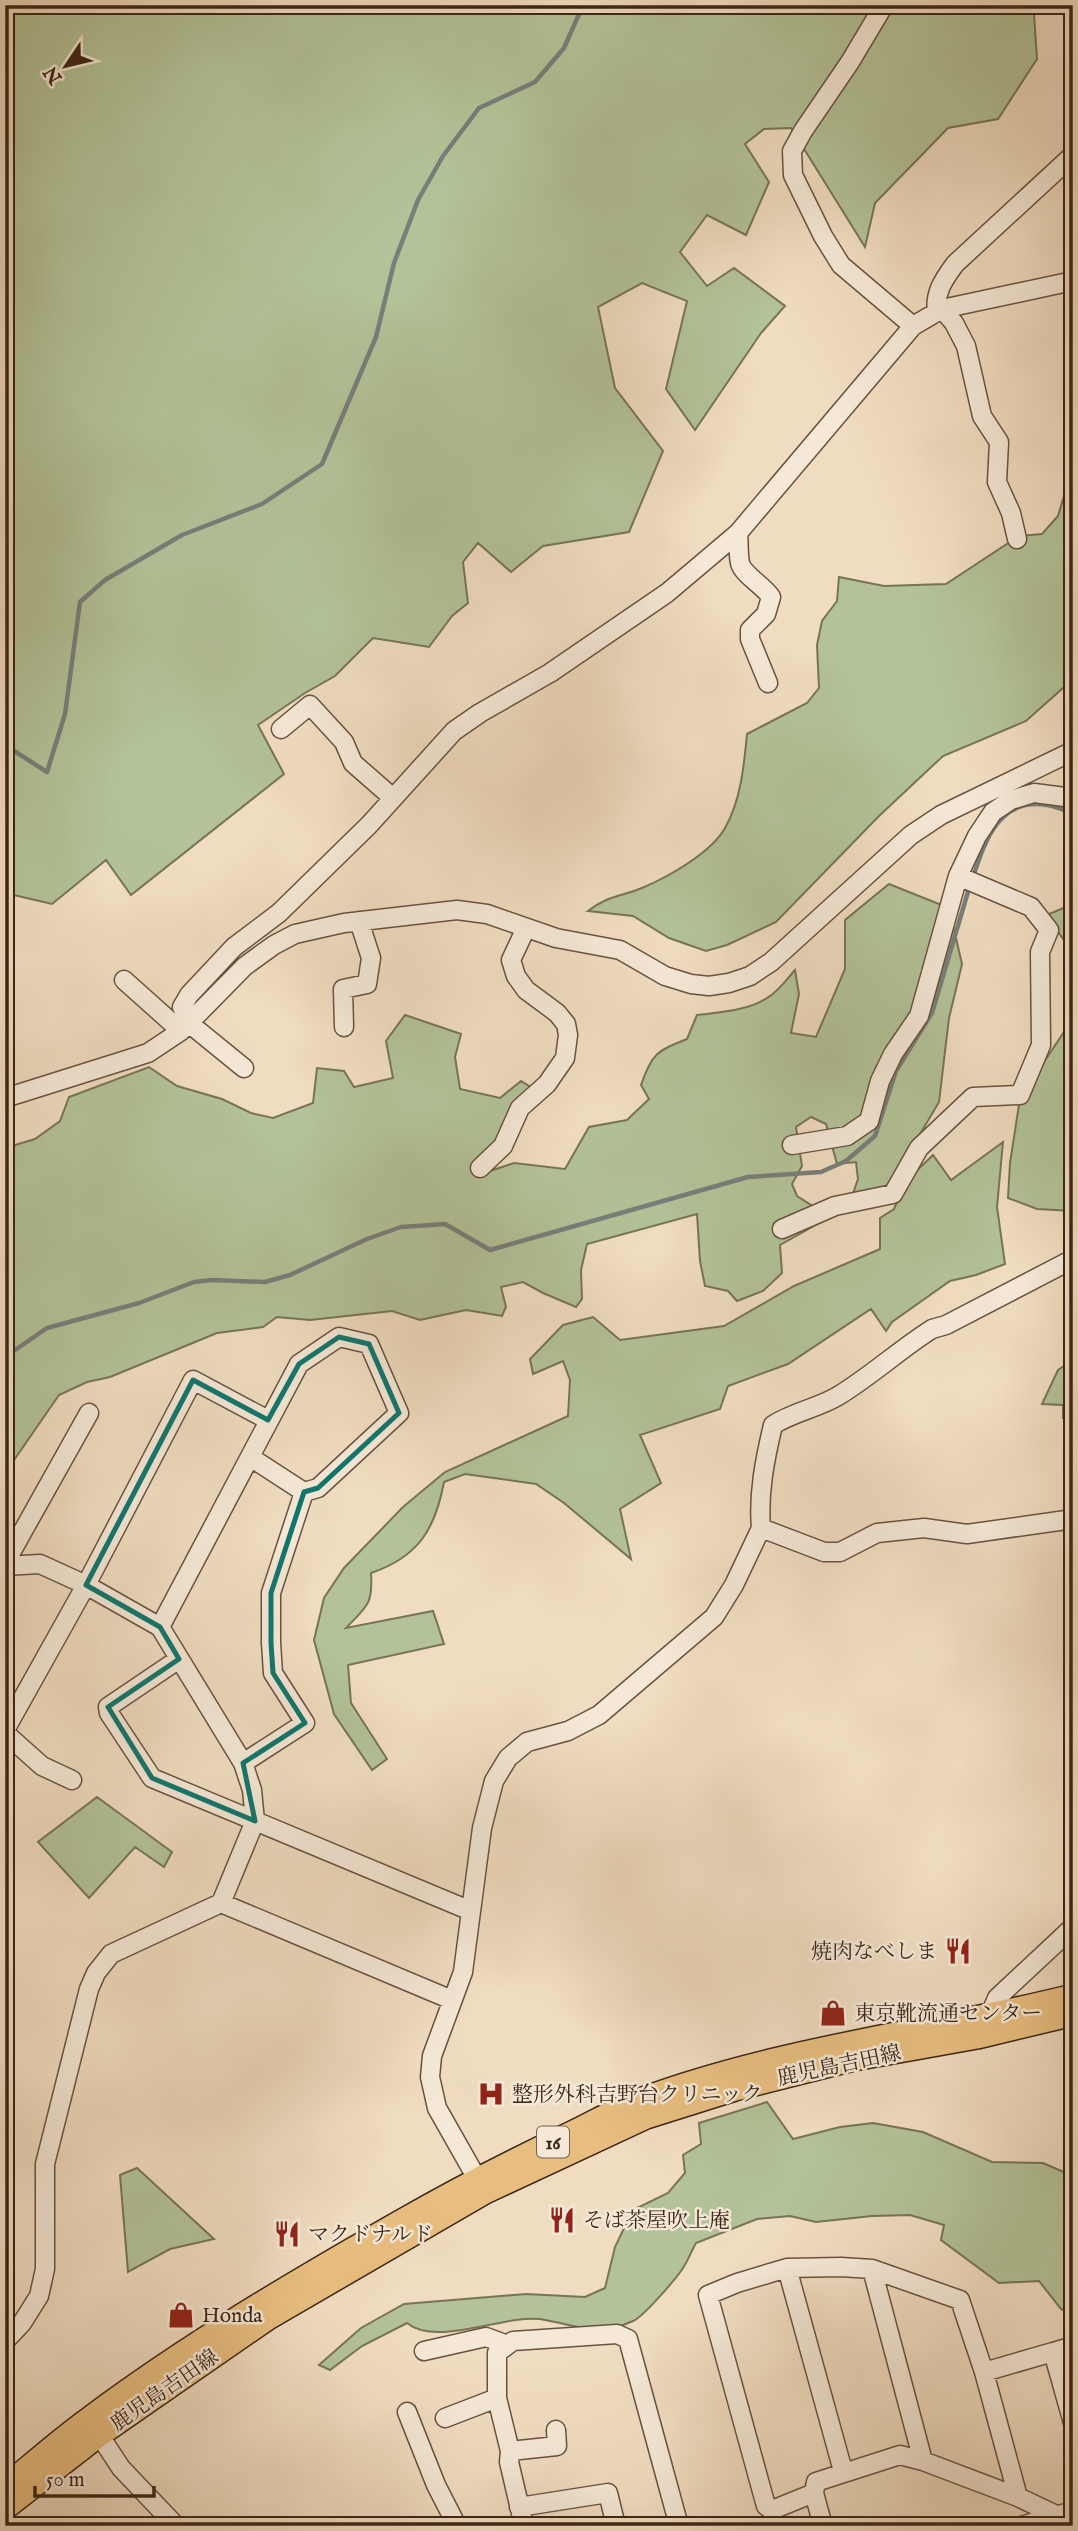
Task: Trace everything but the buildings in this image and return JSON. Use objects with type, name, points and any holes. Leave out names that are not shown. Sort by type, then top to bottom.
[{"type":"main road","name":"鹿児島吉田線","points":[[5,2508],[94,2427],[202,2340],[327,2264],[640,2100],[735,2069],[846,2043],[989,2017],[1073,1996]]},
{"type":"main road","name":"鹿児島吉田線","points":[[481,2185],[646,2117],[735,2089],[853,2059],[976,2037],[1073,2014]]},
{"type":"main road","name":"鹿児島吉田線","points":[[5,2487],[94,2427]]},
{"type":"street","points":[[884,5],[797,141],[792,151],[793,175],[823,236],[841,265],[913,326]]},
{"type":"street","points":[[1017,539],[1011,513],[997,482],[999,442],[982,416],[966,346],[954,323],[936,305],[942,281],[955,264],[1073,155]]},
{"type":"street","points":[[186,1027],[183,1007],[189,995],[247,935],[279,913],[369,825],[454,731],[480,713],[528,687],[667,593],[738,533],[913,326],[940,310],[1073,281]]},
{"type":"street","points":[[738,533],[740,565],[748,575],[764,586],[771,597],[766,614],[750,630],[750,639],[768,683]]},
{"type":"street","points":[[281,729],[310,705],[344,742],[353,763],[393,799]]},
{"type":"street","points":[[5,1098],[148,1052],[186,1027],[246,966],[274,945],[295,934],[359,921],[457,910],[487,914],[556,938],[620,950],[665,976],[691,984],[709,986],[729,983],[750,976],[771,962],[911,835],[941,815],[1073,751]]},
{"type":"street","points":[[792,1145],[847,1136],[869,1121],[880,1081],[893,1054],[919,1016],[958,876],[977,836],[993,812],[1011,800],[1034,793],[1073,799]]},
{"type":"street","points":[[782,1229],[835,1206],[893,1194],[919,1148],[974,1097],[1020,1095],[1041,1045],[1040,952],[1049,930],[1031,907],[958,876]]},
{"type":"street","points":[[344,1027],[344,989],[367,984],[371,958],[359,921]]},
{"type":"street","points":[[480,1168],[503,1146],[520,1108],[547,1084],[565,1058],[568,1035],[566,1024],[526,990],[516,976],[511,960],[526,928]]},
{"type":"street","points":[[124,980],[244,1068]]},
{"type":"street","points":[[481,2185],[437,2108],[430,2077],[432,2056],[463,1972],[482,1828],[494,1781],[508,1758],[527,1742],[568,1731],[599,1715],[714,1617],[734,1585],[761,1528],[764,1462],[773,1425],[785,1417],[817,1407],[837,1397],[932,1329],[946,1325],[1073,1259]]},
{"type":"street","points":[[160,1628],[268,1420],[299,1364],[339,1337],[369,1344],[398,1413],[318,1488],[303,1492],[250,1457]]},
{"type":"street","points":[[72,1780],[42,1766],[5,1731],[86,1586],[193,1380],[268,1420]]},
{"type":"street","points":[[5,1565],[89,1413]]},
{"type":"street","points":[[243,1763],[305,1723],[272,1673],[271,1643],[271,1592],[303,1492]]},
{"type":"street","points":[[761,1528],[824,1552],[840,1552],[877,1533],[924,1528],[967,1534],[1073,1519]]},
{"type":"street","points":[[5,1565],[40,1564],[86,1586],[160,1628],[243,1763],[252,1790],[256,1821],[222,1903],[111,1954],[96,1973],[89,1989],[45,2164],[45,2269],[39,2296],[22,2323],[5,2342]]},
{"type":"street","points":[[179,1659],[108,1707],[109,1713],[152,1778],[471,1912]]},
{"type":"street","points":[[222,1903],[452,2000]]},
{"type":"street","points":[[989,2017],[998,1998],[1073,1927]]},
{"type":"street","points":[[787,2267],[843,2471]]},
{"type":"street","points":[[814,2493],[772,2510],[766,2506],[708,2295],[787,2267],[872,2269],[960,2300],[984,2372],[1018,2497]]},
{"type":"street","points":[[872,2269],[923,2461]]},
{"type":"street","points":[[524,2526],[509,2462],[510,2451],[496,2398],[497,2353],[505,2344],[513,2341],[617,2334],[628,2339],[679,2526]]},
{"type":"street","points":[[424,2351],[486,2337],[505,2344]]},
{"type":"street","points":[[984,2372],[1073,2346]]},
{"type":"street","points":[[1053,2352],[1073,2423]]},
{"type":"street","points":[[444,2418],[496,2398]]},
{"type":"street","points":[[407,2412],[436,2485],[457,2526]]},
{"type":"street","points":[[94,2427],[121,2468],[176,2526]]},
{"type":"street","points":[[510,2451],[557,2446],[556,2430]]},
{"type":"street","points":[[823,2526],[814,2493],[816,2482],[843,2471],[900,2455],[1068,2513]]},
{"type":"street","points":[[519,2507],[608,2493],[616,2526]]},
{"type":"street","points":[[1021,2526],[1068,2513]]},
{"type":"highlighted area","points":[[339,1337],[369,1344],[399,1413],[318,1488],[304,1492],[271,1593],[271,1643],[273,1673],[305,1723],[243,1763],[255,1821],[152,1778],[108,1707],[179,1659],[160,1627],[86,1585],[193,1380],[268,1420],[299,1364]]},
{"type":"green space","points":[[5,5],[1037,5],[1034,14],[1037,59],[998,119],[948,128],[875,203],[865,247],[791,128],[764,129],[745,144],[769,182],[746,235],[707,215],[680,252],[707,286],[734,268],[785,306],[761,333],[695,430],[666,389],[687,301],[642,283],[598,307],[615,388],[663,451],[629,532],[543,546],[511,572],[478,543],[463,562],[468,603],[452,616],[429,647],[373,638],[335,676],[258,725],[284,774],[131,895],[106,860],[52,904],[5,893]]},
{"type":"green space","points":[[1073,421],[1073,686],[1063,688],[1026,721],[943,756],[879,816],[776,922],[727,945],[706,951],[669,938],[633,916],[588,911],[602,902],[642,888],[676,871],[710,846],[725,828],[738,794],[747,734],[807,703],[819,688],[817,645],[822,621],[837,601],[839,577],[884,586],[946,584],[1019,536],[1042,534],[1058,516],[1068,482]]},
{"type":"green space","points":[[889,884],[949,908],[962,964],[949,1018],[939,1102],[890,1191],[850,1202],[858,1179],[856,1162],[837,1164],[826,1124],[811,1117],[796,1127],[802,1166],[792,1184],[797,1196],[830,1217],[780,1245],[782,1273],[763,1291],[737,1301],[728,1291],[705,1286],[700,1261],[697,1214],[587,1244],[581,1270],[582,1299],[576,1307],[523,1282],[501,1287],[506,1307],[502,1316],[466,1310],[420,1320],[392,1311],[310,1320],[277,1317],[263,1327],[217,1333],[59,1395],[5,1473],[5,1148],[35,1139],[60,1121],[69,1097],[149,1067],[177,1086],[222,1099],[251,1113],[273,1118],[313,1103],[317,1068],[344,1071],[354,1087],[393,1078],[386,1041],[405,1015],[461,1034],[455,1057],[460,1089],[500,1098],[521,1081],[534,1089],[490,1171],[514,1163],[565,1169],[589,1127],[627,1120],[649,1099],[641,1085],[652,1060],[662,1050],[687,1039],[697,1015],[751,1006],[775,992],[795,970],[799,994],[791,1033],[816,1037],[845,969],[845,920]]},
{"type":"green space","points":[[1073,904],[1073,952],[1049,914]]},
{"type":"green space","points":[[1073,1022],[1073,1211],[1037,1209],[1008,1198],[1010,1163],[1020,1098]]},
{"type":"green space","points":[[1003,1142],[997,1207],[1005,1264],[950,1281],[892,1322],[886,1331],[871,1309],[788,1364],[728,1386],[720,1409],[640,1435],[661,1483],[620,1509],[631,1559],[564,1503],[536,1484],[465,1474],[444,1482],[435,1514],[422,1540],[401,1559],[371,1573],[370,1599],[346,1628],[433,1611],[444,1644],[348,1665],[351,1703],[387,1759],[372,1770],[334,1714],[314,1640],[324,1598],[344,1568],[403,1507],[445,1472],[568,1416],[570,1380],[563,1361],[533,1374],[530,1359],[563,1325],[593,1317],[620,1340],[724,1326],[794,1286],[880,1249],[880,1218],[894,1209],[905,1182],[933,1155],[951,1180]]},
{"type":"green space","points":[[1073,1360],[1073,1422],[1063,1418],[1063,1405],[1042,1404],[1058,1370]]},
{"type":"green space","points":[[97,1797],[172,1852],[164,1867],[135,1847],[89,1898],[38,1842]]},
{"type":"green space","points":[[767,2102],[793,2139],[840,2127],[873,2123],[923,2132],[992,2162],[1043,2163],[1073,2176],[1073,2315],[1061,2309],[1039,2281],[999,2283],[941,2240],[944,2225],[910,2215],[816,2222],[790,2216],[757,2219],[696,2243],[683,2268],[658,2299],[638,2318],[620,2326],[596,2329],[524,2319],[435,2332],[420,2330],[407,2323],[362,2346],[330,2370],[319,2365],[361,2328],[404,2304],[526,2294],[585,2297],[605,2288],[615,2247],[626,2224],[637,2208],[668,2193],[685,2173],[683,2155],[701,2144],[699,2123]]},
{"type":"green space","points":[[137,2168],[214,2239],[170,2249],[128,2272],[120,2175]]},
{"type":"waterway","points":[[5,742],[8,747],[47,772],[65,714],[80,602],[105,580],[182,535],[262,504],[322,464],[376,337],[394,263],[418,200],[443,156],[479,108],[535,82],[564,48],[583,5]]},
{"type":"waterway","points":[[973,877],[989,836],[996,824],[1006,815],[1031,804],[1073,813]]},
{"type":"waterway","points":[[5,1357],[47,1328],[139,1303],[194,1282],[265,1282],[290,1275],[367,1239],[401,1227],[445,1224],[490,1250],[748,1177],[821,1172],[846,1161],[875,1136],[896,1071],[932,1013],[970,885]]},
{"type":"place","name":"焼肉なべしま","points":[[958,1951]]},
{"type":"place","name":"東京靴流通センター","points":[[833,2013]]},
{"type":"place","name":"整形外科吉野台クリニック","points":[[491,2094]]},
{"type":"place","name":"そば茶屋吹上庵","points":[[562,2220]]},
{"type":"place","name":"マクドナルド","points":[[287,2234]]},
{"type":"place","name":"Honda","points":[[181,2315]]}]
